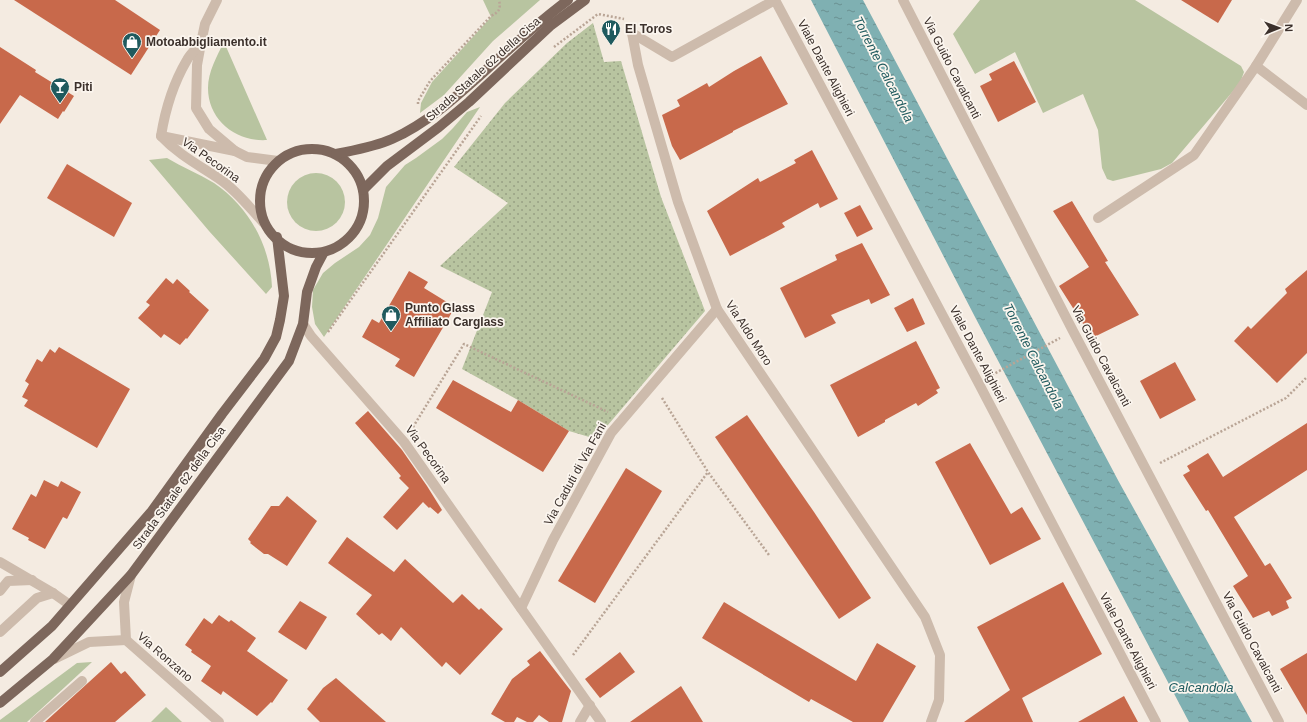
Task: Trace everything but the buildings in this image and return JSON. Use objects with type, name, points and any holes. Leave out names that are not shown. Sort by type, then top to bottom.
[{"type":"main road","name":"Strada Statale 62 della Cisa","points":[[336,154],[366,148],[392,140],[423,122],[453,100],[536,25],[568,0]]},
{"type":"main road","name":"Strada Statale 62 della Cisa","points":[[363,190],[387,166],[439,127],[469,102],[550,26],[584,0]]},
{"type":"main road","name":"Strada Statale 62 della Cisa","points":[[306,148],[321,149],[336,154],[349,163],[358,176],[363,190],[364,206],[360,222],[351,236],[338,246],[324,252],[308,254],[293,250],[277,237],[263,222],[259,202],[261,186],[268,172],[278,161],[291,152],[306,148]]},
{"type":"main road","name":"Strada Statale 62 della Cisa","points":[[0,672],[52,626],[152,511],[264,359],[276,337],[284,296],[277,237]]},
{"type":"main road","name":"Strada Statale 62 della Cisa","points":[[0,703],[53,659],[131,575],[289,361],[303,324],[307,292],[316,267],[324,252]]},
{"type":"street","name":"Via Pecorina","points":[[217,0],[205,24],[201,43],[197,65],[196,108],[209,129],[234,151]]},
{"type":"street","points":[[632,33],[672,57],[775,0]]},
{"type":"street","name":"Viale Dante Alighieri","points":[[775,0],[978,382],[1156,722]]},
{"type":"street","name":"Via Guido Cavalcanti","points":[[903,0],[1073,331],[1279,722]]},
{"type":"street","points":[[1098,218],[1194,155],[1256,66],[1297,0]]},
{"type":"street","name":"Via Aldo Moro","points":[[632,33],[638,65],[678,202],[717,309],[925,618],[940,655],[939,700],[931,722]]},
{"type":"street","points":[[161,136],[170,97],[187,58],[201,43]]},
{"type":"street","points":[[1256,66],[1307,105]]},
{"type":"street","name":"Via Pecorina","points":[[161,136],[234,151],[247,157],[278,161]]},
{"type":"street","name":"Via Pecorina","points":[[161,136],[172,148],[221,180],[235,192],[263,222]]},
{"type":"street","name":"Via Caduti di Via Fani","points":[[521,608],[554,540],[611,433],[717,309]]},
{"type":"street","name":"Via Pecorina","points":[[303,324],[311,336],[404,442],[601,722]]},
{"type":"street","points":[[0,562],[32,580],[70,605]]},
{"type":"street","name":"Via Ronzano","points":[[131,575],[124,602],[126,640],[219,722]]},
{"type":"street","points":[[0,591],[8,581],[32,580]]},
{"type":"street","points":[[0,632],[37,598],[53,593]]},
{"type":"street","points":[[53,659],[89,642],[126,640]]},
{"type":"street","points":[[35,722],[82,680]]},
{"type":"street","points":[[580,722],[590,705]]},
{"type":"path","points":[[418,107],[418,101],[430,81],[491,16],[498,13],[500,8],[499,0]]},
{"type":"path","points":[[552,48],[598,14],[625,20],[632,33]]},
{"type":"path","points":[[324,338],[483,113]]},
{"type":"path","points":[[978,382],[1073,331]]},
{"type":"path","points":[[404,442],[464,344],[623,419]]},
{"type":"path","points":[[1146,470],[1286,398],[1307,376]]},
{"type":"path","points":[[653,384],[708,472],[769,555]]},
{"type":"path","points":[[564,669],[708,472]]},
{"type":"green space","points":[[483,0],[540,0],[493,41],[444,95],[420,113],[421,103],[432,82],[491,17]]},
{"type":"green space","points":[[980,0],[1135,0],[1241,66],[1244,72],[1240,83],[1172,163],[1161,169],[1113,181],[1107,179],[1102,168],[1098,130],[1083,94],[1043,113],[1015,52],[975,74],[953,34]]},
{"type":"green space","points":[[593,23],[604,62],[621,61],[661,197],[705,311],[596,439],[569,431],[518,400],[462,369],[492,292],[440,266],[508,203],[454,167],[505,103],[567,43]]},
{"type":"green space","points":[[224,42],[267,140],[256,140],[235,133],[218,119],[213,110],[209,100],[208,82],[213,64]]},
{"type":"green space","points":[[480,107],[324,337],[315,324],[312,307],[313,290],[323,273],[359,247],[370,235],[378,218],[386,187],[405,165],[442,139],[467,112]]},
{"type":"green space","points":[[167,158],[214,183],[238,203],[247,215],[262,242],[267,256],[272,287],[266,294],[209,231],[149,160]]},
{"type":"green space","points":[[316,173],[327,175],[337,181],[343,191],[345,202],[343,213],[337,223],[327,229],[316,231],[305,229],[295,223],[289,213],[287,202],[289,191],[295,181],[305,175]]},
{"type":"green space","points":[[92,662],[27,722],[0,722],[0,720],[77,663]]},
{"type":"green space","points":[[166,707],[182,722],[151,722]]},
{"type":"water","name":"Calcandola","points":[[811,0],[863,0],[1119,482],[1252,722],[1189,722],[975,317]]},
{"type":"place","name":"El Toros","points":[[611,46]]},
{"type":"place","name":"Motoabbigliamento.it","points":[[132,59]]},
{"type":"place","name":"Piti","points":[[60,104]]},
{"type":"place","name":"Punto Glass Affiliato Carglass","points":[[391,332]]},
{"type":"water label","name":"Torrente Calcandola","points":[[884,69]]},
{"type":"water label","name":"Torrente Calcandola","points":[[1034,356]]}]
